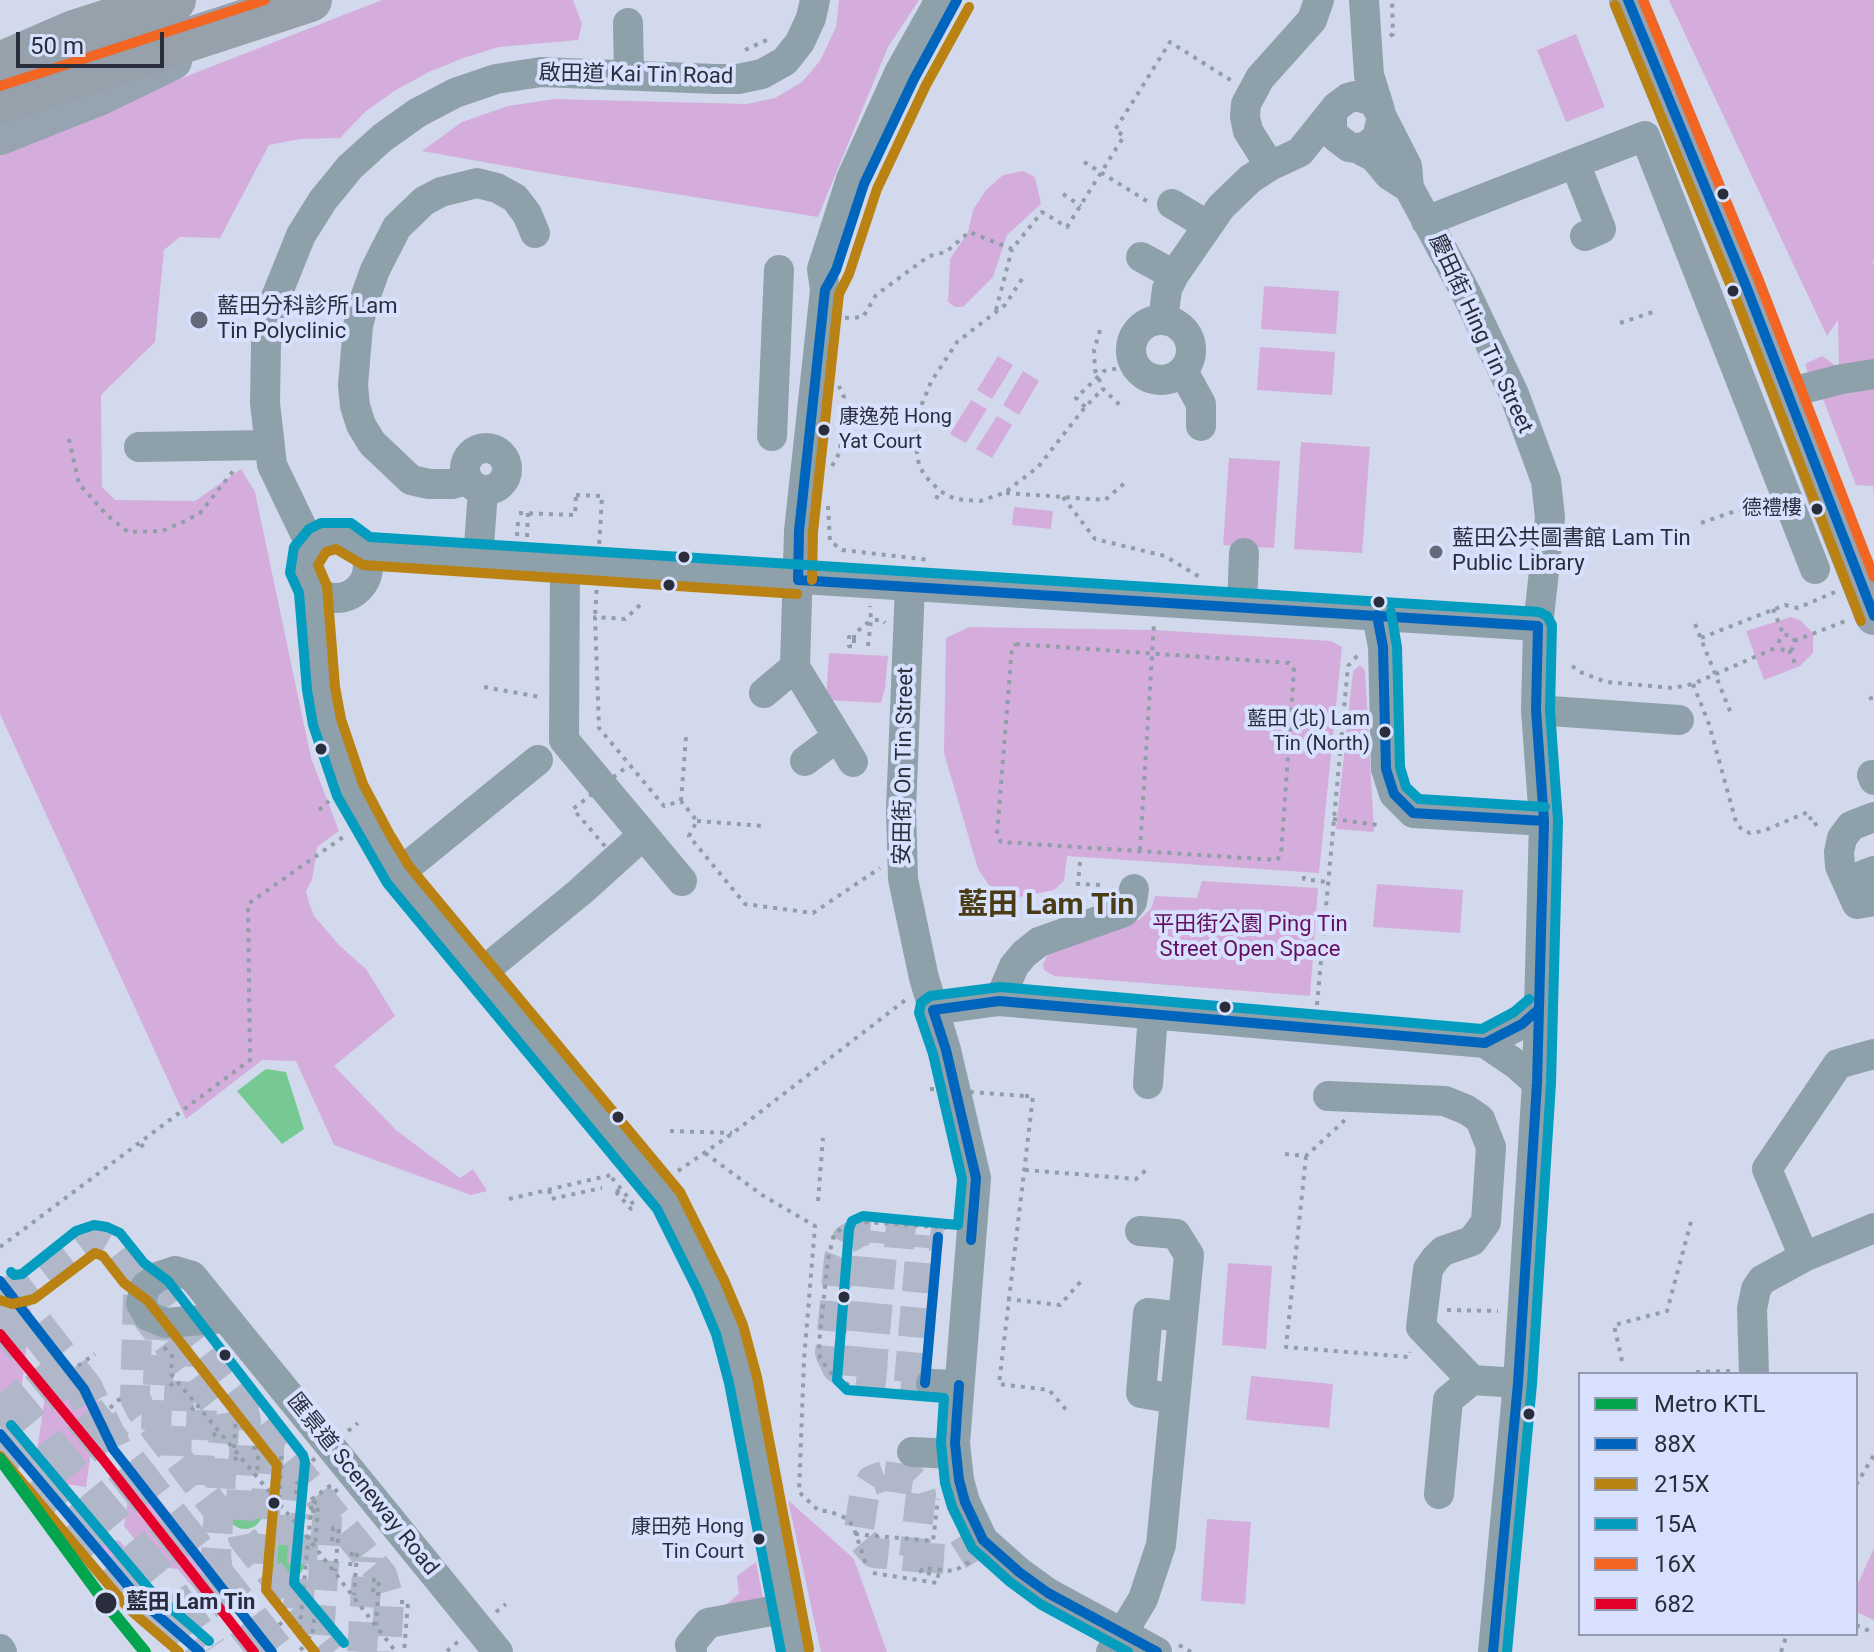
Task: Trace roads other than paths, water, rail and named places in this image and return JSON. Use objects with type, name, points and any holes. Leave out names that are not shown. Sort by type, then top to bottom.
[{"type":"highway","points":[[0,101],[174,0]]},
{"type":"highway","points":[[0,64],[83,51],[292,6]]},
{"type":"highway","points":[[0,50],[83,51]]},
{"type":"main road","points":[[1628,0],[1787,393],[1811,494],[1863,617]]},
{"type":"main road","points":[[0,136],[103,95],[292,6]]},
{"type":"street","name":"啟田道 Kai Tin Road","points":[[795,1652],[743,1380],[729,1329],[711,1285],[663,1194],[398,874],[366,821],[337,757],[325,712],[313,589],[304,572],[306,554],[319,541],[280,483],[268,445],[265,363],[274,302],[301,235],[323,200],[350,167],[382,138],[417,113],[455,93],[496,79],[541,72],[715,79],[738,79],[762,74],[785,61],[800,42],[815,0]]},
{"type":"street","points":[[826,309],[822,269],[851,179],[900,71],[940,0]]},
{"type":"street","points":[[805,761],[845,750],[795,667],[799,531],[826,309],[864,184],[914,79],[957,0]]},
{"type":"street","points":[[1270,166],[1248,131],[1246,104],[1260,78],[1312,20],[1319,0]]},
{"type":"street","name":"慶田街 Hing Tin Street","points":[[1364,0],[1369,75],[1381,114],[1407,166],[1409,188],[1467,295],[1514,394],[1546,481],[1550,517],[1538,626]]},
{"type":"street","points":[[628,23],[629,75]]},
{"type":"street","points":[[1163,320],[1167,289],[1174,275],[1207,225],[1234,192],[1270,166],[1300,152],[1341,101],[1355,96],[1370,100],[1381,114],[1377,138],[1365,147],[1318,155],[1300,152]]},
{"type":"street","name":"慶田街 Hing Tin Street","points":[[1332,113],[1332,130],[1336,137],[1374,157],[1389,175],[1409,188]]},
{"type":"street","points":[[1426,221],[1645,136],[1815,569]]},
{"type":"street","points":[[1575,163],[1601,229],[1585,236]]},
{"type":"street","points":[[478,559],[475,485],[429,484],[411,480],[372,443],[361,425],[353,385],[358,326],[375,270],[397,227],[424,201],[441,192],[477,183],[497,188],[515,198],[527,214],[535,233]]},
{"type":"street","points":[[1172,204],[1207,225]]},
{"type":"street","points":[[1141,257],[1174,275]]},
{"type":"street","points":[[772,436],[779,270]]},
{"type":"street","points":[[777,316],[826,309]]},
{"type":"street","points":[[1163,320],[1181,327],[1187,334],[1191,353],[1183,371],[1176,377],[1157,380],[1148,378],[1135,365],[1131,347],[1145,324],[1163,320]]},
{"type":"street","points":[[1183,371],[1201,404],[1201,426]]},
{"type":"street","points":[[1787,393],[1874,374]]},
{"type":"street","points":[[139,447],[268,445]]},
{"type":"street","points":[[317,654],[348,596],[361,585],[366,560],[348,537],[319,541]]},
{"type":"street","points":[[1242,606],[1244,553]]},
{"type":"street","points":[[366,560],[439,556],[1538,626],[1536,710],[1544,821],[1537,1083],[1518,1383],[1493,1652]]},
{"type":"street","points":[[565,564],[564,740],[682,881]]},
{"type":"street","name":"安田街 On Tin Street","points":[[910,585],[901,810],[903,879],[924,1001],[946,1050],[976,1178],[958,1236],[935,1387],[955,1454],[965,1502],[983,1540],[1048,1593],[1157,1652]]},
{"type":"street","points":[[313,589],[323,596],[348,596]]},
{"type":"street","points":[[1377,615],[1383,647],[1386,769],[1394,794],[1413,813],[1544,821]]},
{"type":"street","points":[[764,693],[795,667]]},
{"type":"street","points":[[1536,710],[1679,720]]},
{"type":"street","points":[[398,874],[538,760]]},
{"type":"street","points":[[1874,817],[1851,826],[1842,838],[1839,852],[1859,874],[1857,904],[1874,901]]},
{"type":"street","points":[[480,974],[574,885],[642,836]]},
{"type":"street","points":[[999,1001],[1014,966],[1024,954],[1039,942],[1124,912],[1132,902],[1134,889]]},
{"type":"street","points":[[924,1001],[999,1001],[1485,1043],[1537,1083]]},
{"type":"street","points":[[1485,1043],[1522,1024],[1538,1010]]},
{"type":"street","points":[[1148,1084],[1153,1014]]},
{"type":"street","points":[[1804,1257],[1767,1169],[1838,1064],[1874,1054]]},
{"type":"street","points":[[1328,1096],[1455,1104],[1480,1119],[1491,1147],[1486,1222],[1472,1241],[1443,1251],[1428,1269],[1421,1327],[1472,1380],[1518,1383]]},
{"type":"street","points":[[1744,1372],[1752,1309],[1756,1289],[1762,1280],[1804,1257],[1874,1228]]},
{"type":"street","points":[[1121,1634],[1143,1599],[1161,1545],[1175,1399],[1141,1393],[1148,1313],[1183,1317],[1189,1255],[1176,1234],[1140,1231]]},
{"type":"street","name":"匯景道 Sceneway Road","points":[[226,1318],[499,1637]]},
{"type":"street","points":[[1439,1494],[1448,1400],[1472,1380]]},
{"type":"street","points":[[912,1452],[955,1454]]},
{"type":"street","points":[[692,1652],[690,1645],[708,1623],[787,1608]]},
{"type":"tunnel","points":[[850,1376],[863,1230]]},
{"type":"tunnel","points":[[931,1384],[850,1376],[837,1368],[830,1353],[839,1258],[847,1239],[863,1230],[943,1237]]},
{"type":"tunnel","points":[[871,1378],[884,1232]]},
{"type":"tunnel","points":[[909,1382],[922,1235]]},
{"type":"tunnel","points":[[5,1287],[18,1290],[28,1287],[93,1239],[112,1245],[134,1273],[158,1291],[382,1575],[389,1599],[386,1652]]},
{"type":"tunnel","points":[[0,1281],[84,1389],[113,1449]]},
{"type":"tunnel","points":[[138,1295],[135,1398],[218,1511]]},
{"type":"tunnel","points":[[139,1307],[221,1412],[224,1430],[216,1555],[219,1584]]},
{"type":"tunnel","points":[[0,1312],[113,1449],[272,1652]]},
{"type":"tunnel","points":[[156,1430],[160,1332]]},
{"type":"tunnel","points":[[176,1456],[181,1360]]},
{"type":"tunnel","points":[[198,1485],[203,1386]]},
{"type":"tunnel","points":[[0,1393],[156,1580],[206,1652]]},
{"type":"tunnel","points":[[241,1401],[246,1420],[240,1521],[243,1538],[333,1652]]},
{"type":"tunnel","points":[[0,1434],[140,1600],[200,1652]]},
{"type":"tunnel","points":[[262,1564],[270,1436]]},
{"type":"tunnel","points":[[283,1545],[291,1461]]},
{"type":"tunnel","points":[[884,1476],[913,1480],[918,1485],[921,1494],[914,1557],[874,1553],[862,1539],[859,1529],[865,1491],[872,1480],[884,1476]]},
{"type":"tunnel","points":[[319,1635],[328,1507]]},
{"type":"tunnel","points":[[298,1609],[306,1514]]},
{"type":"tunnel","points":[[914,1557],[946,1559],[983,1540]]},
{"type":"tunnel","points":[[362,1652],[368,1557]]},
{"type":"metro line","name":"KTL","points":[[0,1459],[145,1652]]},
{"type":"place","name":"藍田分科診所 Lam Tin Polyclinic","points":[[199,320]]},
{"type":"place","name":"康逸苑 Hong Yat Court","points":[[824,430]]},
{"type":"place","name":"德禮樓","points":[[1817,509]]},
{"type":"place","name":"藍田公共圖書館 Lam Tin Public Library","points":[[1436,552]]},
{"type":"place","name":"藍田 (北) Lam Tin (North)","points":[[1385,732]]},
{"type":"place","name":"康田苑 Hong Tin Court","points":[[759,1539]]},
{"type":"place","name":"藍田 Lam Tin","points":[[106,1603]]},
{"type":"district","name":"藍田 Lam Tin","points":[[1046,906]]},
{"type":"park label","name":"平田街公園 Ping Tin Street Open Space","points":[[1250,938]]}]
